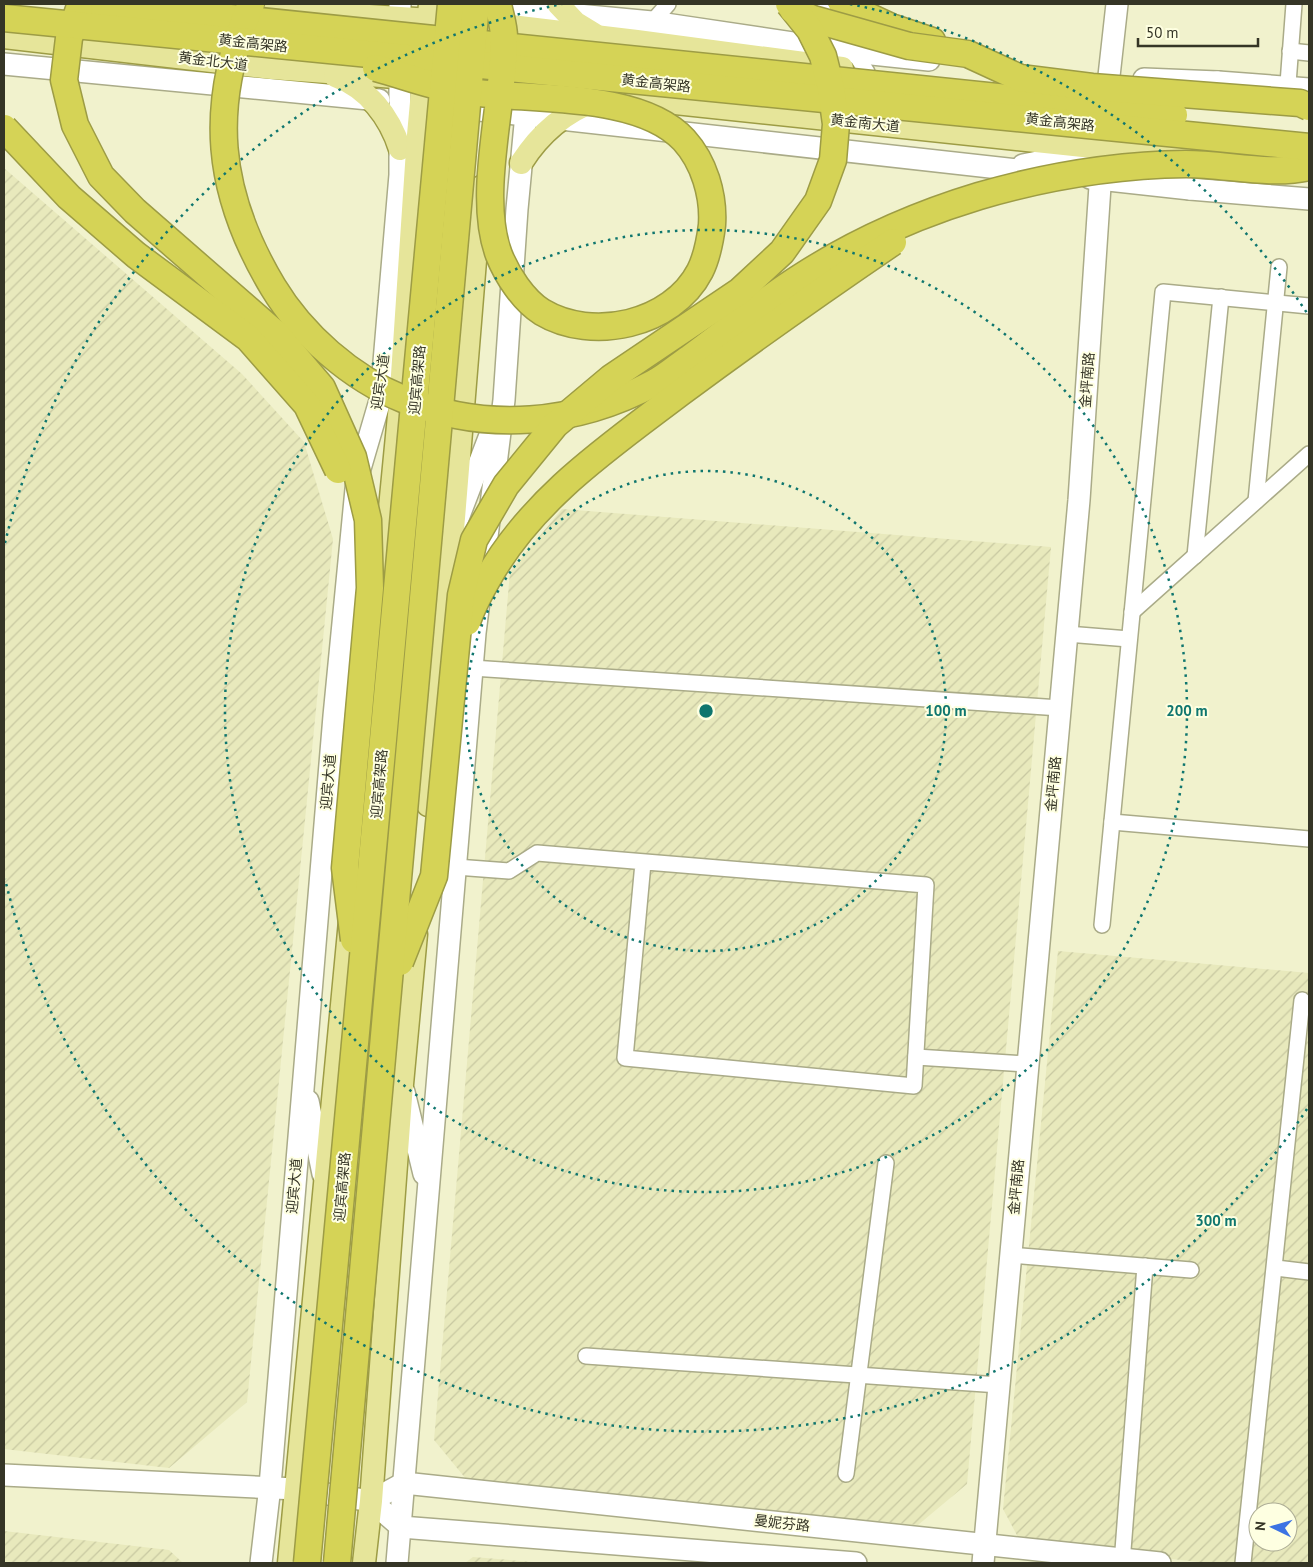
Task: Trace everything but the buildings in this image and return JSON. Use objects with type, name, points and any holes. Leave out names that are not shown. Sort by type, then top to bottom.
[{"type":"highway","points":[[82,4],[69,38],[64,80],[75,126],[101,176],[135,211],[276,334],[322,388],[353,457],[368,520],[370,588],[345,868],[360,988]]},
{"type":"highway","name":"黄金高架路","points":[[94,4],[1309,129]]},
{"type":"highway","points":[[251,4],[240,30],[229,72],[223,116],[225,160],[235,208],[255,256],[283,303],[315,340],[359,375],[394,396],[429,410],[474,420],[520,422],[551,419],[598,408],[656,382],[800,278],[866,240],[923,214],[982,195],[1041,181],[1126,167],[1190,164],[1292,171],[1309,167]]},
{"type":"highway","name":"迎宾高架路","points":[[307,1563],[451,4]]},
{"type":"highway","points":[[779,4],[813,19],[909,46],[968,54]]},
{"type":"highway","points":[[463,668],[461,595],[474,540],[506,486],[555,425],[611,378],[740,291],[782,252],[818,201],[833,160],[836,124],[831,88],[823,56],[810,30],[789,4]]},
{"type":"highway","points":[[842,4],[891,27],[968,54],[1020,78],[1092,86],[1300,103],[1298,109]]},
{"type":"highway","points":[[310,60],[455,90],[465,90],[493,94],[503,94],[616,106],[650,116],[683,139],[705,172],[713,208],[710,242],[699,272],[679,298],[650,318],[615,326],[578,326],[542,312],[519,291],[499,254],[490,213],[493,161],[499,104],[499,94],[500,84],[504,36],[492,8]]},
{"type":"highway","name":"迎宾高架路","points":[[337,1563],[389,991],[492,8]]},
{"type":"highway","name":"黄金高架路","points":[[4,18],[310,60],[1309,147]]},
{"type":"highway","points":[[4,128],[68,196],[114,235],[248,338],[307,405],[334,457],[348,501],[370,588]]},
{"type":"highway","points":[[389,991],[434,876],[472,607],[498,561],[522,527],[550,497],[588,464],[754,338],[899,238],[982,195]]},
{"type":"main road","points":[[219,4],[311,13],[429,12],[492,8],[535,14],[599,36],[867,72],[1107,88],[1298,109],[1309,113]]},
{"type":"main road","points":[[311,13],[343,4]]},
{"type":"main road","points":[[364,1563],[371,1500],[402,1084],[453,530],[487,110],[492,8]]},
{"type":"main road","points":[[561,8],[576,23],[599,36]]},
{"type":"main road","name":"迎宾大道","points":[[289,1563],[400,405],[411,78],[429,12]]},
{"type":"main road","name":"黄金北大道","points":[[4,37],[310,60],[411,78]]},
{"type":"main road","points":[[310,60],[371,99],[391,125],[400,149]]},
{"type":"main road","name":"黄金南大道","points":[[411,78],[489,83],[1102,148],[1309,163]]},
{"type":"main road","points":[[521,163],[540,137],[563,117],[580,107],[613,96]]},
{"type":"street","points":[[461,4],[492,8]]},
{"type":"street","points":[[636,41],[668,4]]},
{"type":"street","points":[[818,4],[867,72]]},
{"type":"street","name":"金坪南路","points":[[984,1554],[1079,500],[1102,148],[1117,4]]},
{"type":"street","points":[[1294,4],[1287,86],[1298,109]]},
{"type":"street","points":[[397,1563],[456,867],[463,668],[504,400],[521,163],[535,14],[561,8],[853,52],[1021,71],[1107,88],[1218,82],[1309,89]]},
{"type":"street","name":"迎宾大道","points":[[400,11],[411,78]]},
{"type":"street","points":[[1290,51],[1309,53]]},
{"type":"street","points":[[4,64],[563,117],[1190,190],[1309,199]]},
{"type":"street","name":"迎宾大道","points":[[260,1563],[270,1486],[303,1076],[357,479],[380,397],[400,176],[400,149],[410,103]]},
{"type":"street","points":[[1006,169],[1102,148],[1190,190]]},
{"type":"street","points":[[1256,501],[1279,267]]},
{"type":"street","points":[[1102,924],[1163,292],[1309,306]]},
{"type":"street","points":[[1195,556],[1221,297]]},
{"type":"street","points":[[453,530],[504,400]]},
{"type":"street","points":[[1132,612],[1309,454]]},
{"type":"street","points":[[1067,634],[1129,639]]},
{"type":"street","points":[[463,668],[1060,708]]},
{"type":"street","points":[[1112,822],[1309,839]]},
{"type":"street","points":[[456,867],[509,871],[537,853],[926,885],[914,1086],[625,1058],[644,863]]},
{"type":"street","points":[[1244,1563],[1276,1268],[1302,1000]]},
{"type":"street","points":[[916,1058],[1027,1064]]},
{"type":"street","points":[[303,1076],[324,1183]]},
{"type":"street","points":[[402,1084],[429,1191]]},
{"type":"street","points":[[846,1474],[886,1162]]},
{"type":"street","points":[[1010,1255],[1191,1270]]},
{"type":"street","points":[[1122,1561],[1145,1266]]},
{"type":"street","points":[[1276,1268],[1309,1272]]},
{"type":"street","points":[[586,1356],[999,1384]]},
{"type":"street","points":[[4,1474],[270,1486],[371,1500],[401,1527],[856,1563]]},
{"type":"street","points":[[371,1500],[404,1483]]},
{"type":"street","name":"曼妮芬路","points":[[404,1483],[984,1554],[1160,1563]]},
{"type":"shaded area","points":[[4,168],[242,374],[304,442],[333,539],[247,1402],[169,1468],[4,1449]]},
{"type":"shaded area","points":[[562,509],[1051,547],[967,1484],[918,1525],[471,1485],[434,1440],[510,572]]},
{"type":"shaded area","points":[[1058,951],[1309,973],[1309,1563],[1209,1563],[1021,1543],[1003,1509]]},
{"type":"shaded area","points":[[4,1531],[169,1550],[183,1563],[4,1563]]},
{"type":"shaded area","points":[[473,1557],[546,1563],[465,1563]]}]
